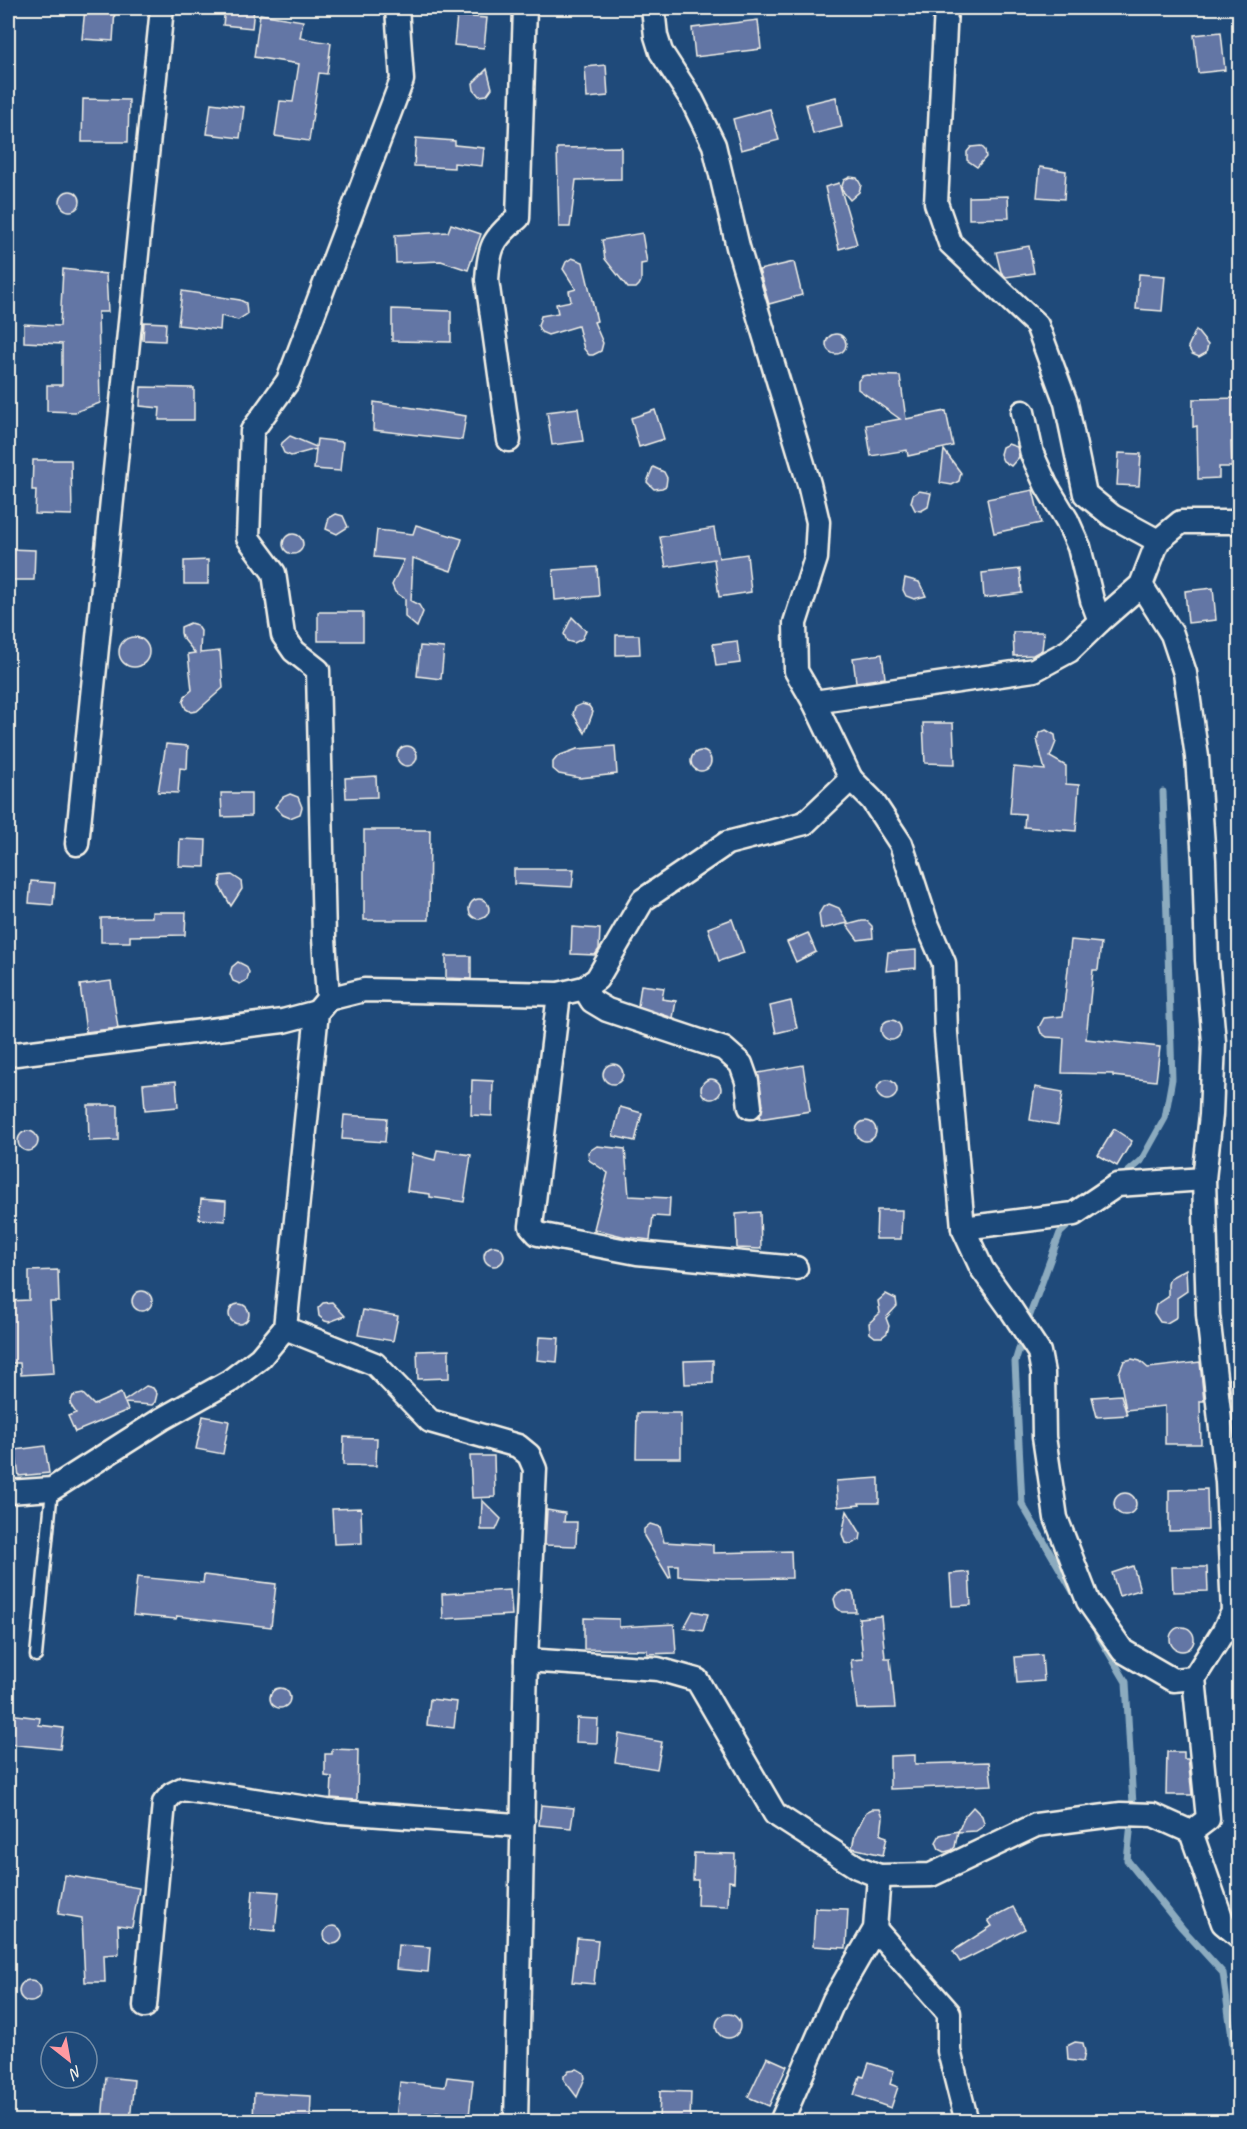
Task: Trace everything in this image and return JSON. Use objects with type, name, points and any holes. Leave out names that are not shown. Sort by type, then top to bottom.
[{"type":"street","points":[[77,844],[162,8]]},
{"type":"street","points":[[8,1492],[52,1489],[153,1425],[230,1381],[260,1358],[285,1328],[322,1005],[324,938],[318,670],[294,651],[283,635],[274,573],[248,538],[252,431],[288,381],[402,80],[397,8]]},
{"type":"street","points":[[509,440],[488,280],[488,254],[500,232],[518,218],[525,8]]},
{"type":"street","points":[[653,8],[656,36],[661,52],[692,99],[714,145],[738,247],[809,484],[818,522],[816,558],[795,623],[796,670],[851,779],[873,800],[901,844],[926,921],[944,963],[946,1033],[963,1228],[982,1269],[1039,1352],[1043,1373],[1044,1437],[1056,1518],[1088,1601],[1123,1651],[1173,1680],[1194,1678]]},
{"type":"street","points":[[946,8],[936,203],[950,243],[1037,325],[1065,403],[1084,494],[1112,516],[1158,541]]},
{"type":"street","points":[[1023,412],[1032,454],[1079,547],[1092,600],[1100,621]]},
{"type":"street","points":[[814,702],[1034,670],[1069,651],[1141,585],[1158,541],[1180,522],[1239,522]]},
{"type":"street","points":[[1141,585],[1172,634],[1185,674],[1197,757],[1204,860],[1207,960],[1214,1042],[1211,1115],[1204,1179],[1208,1315],[1227,1482],[1233,1612],[1194,1678],[1208,1819],[1191,1832]]},
{"type":"street","points":[[8,1055],[283,1021],[364,990],[559,994],[585,988],[597,979],[644,900],[728,843],[805,823],[851,779]]},
{"type":"street","points":[[585,988],[592,1001],[607,1010],[724,1049],[741,1064],[747,1081],[750,1107]]},
{"type":"street","points":[[559,994],[531,1226],[538,1234],[637,1253],[796,1268]]},
{"type":"street","points":[[963,1228],[1074,1214],[1117,1185],[1204,1179]]},
{"type":"street","points":[[285,1328],[375,1364],[430,1421],[518,1446],[529,1455],[535,1469],[526,1660],[516,2121]]},
{"type":"street","points":[[526,1660],[658,1669],[698,1680],[775,1814],[857,1867],[879,1876],[931,1875],[1036,1825],[1121,1814],[1153,1815],[1191,1832],[1223,1923],[1239,1937]]},
{"type":"street","points":[[146,2006],[164,1803],[172,1794],[182,1789],[327,1811],[515,1825],[523,1821]]},
{"type":"street","points":[[781,2121],[834,2000],[875,1929],[879,1876]]},
{"type":"street","points":[[875,1929],[948,2013],[949,2050],[967,2121]]},
{"type":"lane","points":[[36,1656],[52,1489]]},
{"type":"building","points":[[85,8],[115,9],[113,41],[82,39]]},
{"type":"building","points":[[225,8],[254,8],[252,28],[223,25]]},
{"type":"building","points":[[260,14],[303,21],[300,38],[331,43],[327,74],[319,73],[309,141],[275,136],[280,101],[293,102],[299,64],[254,57]]},
{"type":"building","points":[[457,16],[487,18],[484,48],[454,45]]},
{"type":"building","points":[[758,20],[761,49],[695,57],[692,28]]},
{"type":"building","points":[[1221,32],[1225,70],[1198,73],[1194,35]]},
{"type":"building","points":[[606,65],[608,96],[587,98],[585,67]]},
{"type":"building","points":[[487,69],[492,88],[487,95],[479,96],[474,90],[473,83]]},
{"type":"building","points":[[836,97],[842,127],[813,134],[806,104]]},
{"type":"building","points":[[83,99],[129,100],[128,142],[82,142]]},
{"type":"building","points":[[211,103],[244,107],[240,138],[207,134]]},
{"type":"building","points":[[770,109],[779,140],[741,150],[733,119]]},
{"type":"building","points":[[416,138],[455,141],[455,145],[484,148],[482,166],[454,163],[454,168],[414,166]]},
{"type":"building","points":[[981,146],[985,150],[986,157],[977,167],[967,160],[967,152],[971,147]]},
{"type":"building","points":[[621,147],[621,179],[576,180],[570,227],[559,227],[557,148]]},
{"type":"building","points":[[1040,167],[1066,171],[1064,199],[1037,197]]},
{"type":"building","points":[[850,177],[857,178],[861,185],[859,192],[850,200],[841,189],[844,180]]},
{"type":"building","points":[[839,183],[857,244],[839,249],[825,187]]},
{"type":"building","points":[[70,191],[77,194],[80,201],[77,208],[70,211],[63,208],[60,201],[63,194]]},
{"type":"building","points":[[1008,196],[1009,218],[969,219],[969,197]]},
{"type":"building","points":[[451,224],[481,234],[468,270],[441,261],[396,263],[395,235],[448,232]]},
{"type":"building","points":[[642,233],[647,263],[641,264],[639,285],[636,288],[628,288],[605,259],[602,240]]},
{"type":"building","points":[[1029,246],[1034,273],[1006,277],[1001,272],[996,252]]},
{"type":"building","points":[[572,258],[583,262],[597,321],[594,322],[603,343],[601,351],[593,355],[589,355],[584,349],[578,326],[548,335],[541,332],[538,326],[541,316],[558,313],[556,304],[571,301],[569,291],[576,289],[563,269],[566,262]]},
{"type":"building","points":[[794,262],[802,295],[769,304],[759,270]]},
{"type":"building","points":[[63,269],[106,274],[108,312],[98,312],[100,403],[75,412],[47,411],[47,385],[62,385],[62,344],[24,342],[24,324],[60,326]]},
{"type":"building","points":[[1139,274],[1165,276],[1162,311],[1136,309]]},
{"type":"building","points":[[182,291],[240,300],[246,303],[247,314],[238,320],[221,316],[220,330],[178,325]]},
{"type":"building","points":[[392,309],[451,311],[451,342],[392,341]]},
{"type":"building","points":[[144,322],[166,323],[165,341],[143,340]]},
{"type":"building","points":[[1196,330],[1208,345],[1206,353],[1199,357],[1192,354],[1188,347]]},
{"type":"building","points":[[836,334],[843,337],[846,344],[843,351],[836,354],[829,351],[826,344],[829,337]]},
{"type":"building","points":[[862,376],[900,376],[906,419],[946,411],[953,446],[908,456],[907,450],[871,456],[866,425],[900,419],[858,389],[858,381]]},
{"type":"building","points":[[141,387],[194,388],[194,420],[159,420],[160,408],[140,406]]},
{"type":"building","points":[[1239,398],[1239,442],[1231,442],[1232,467],[1219,467],[1219,478],[1198,479],[1197,426],[1193,427],[1193,399]]},
{"type":"building","points":[[374,402],[466,416],[462,440],[373,430]]},
{"type":"building","points":[[578,408],[583,441],[552,445],[547,412]]},
{"type":"building","points":[[655,410],[664,439],[639,447],[631,418]]},
{"type":"building","points":[[290,436],[316,447],[317,439],[343,442],[340,471],[314,469],[316,449],[291,456],[284,453],[282,443]]},
{"type":"building","points":[[1008,444],[1017,447],[1019,457],[1011,466],[1003,461],[1000,454],[1002,447]]},
{"type":"building","points":[[944,450],[961,473],[959,481],[952,485],[940,483]]},
{"type":"building","points":[[1119,453],[1141,454],[1139,486],[1117,485]]},
{"type":"building","points":[[33,460],[71,460],[72,515],[35,514],[36,490],[32,490]]},
{"type":"building","points":[[653,467],[664,472],[667,478],[666,486],[654,489],[647,482]]},
{"type":"building","points":[[1033,490],[1041,523],[994,533],[987,499]]},
{"type":"building","points":[[919,491],[931,493],[928,507],[921,511],[915,510],[911,502],[913,495]]},
{"type":"building","points":[[336,514],[343,516],[348,527],[337,534],[326,529],[329,518]]},
{"type":"building","points":[[416,525],[462,539],[451,571],[413,558],[411,601],[419,605],[423,612],[417,627],[405,617],[405,599],[395,592],[392,585],[404,560],[374,557],[377,530],[413,534]]},
{"type":"building","points":[[714,528],[719,558],[747,554],[751,592],[719,597],[714,559],[666,567],[660,537]]},
{"type":"building","points":[[293,534],[300,537],[303,544],[300,551],[293,554],[286,551],[283,544],[286,537]]},
{"type":"building","points":[[8,549],[35,550],[34,580],[8,580]]},
{"type":"building","points":[[208,560],[208,584],[184,584],[184,561]]},
{"type":"building","points":[[597,567],[599,596],[555,600],[553,570]]},
{"type":"building","points":[[1020,569],[1022,593],[984,598],[982,573]]},
{"type":"building","points":[[905,578],[919,582],[926,596],[914,599],[906,596],[903,590]]},
{"type":"building","points":[[1213,588],[1216,620],[1188,623],[1185,591]]},
{"type":"building","points":[[318,612],[363,612],[363,641],[318,641]]},
{"type":"building","points":[[572,617],[586,631],[582,639],[574,643],[567,641],[564,634]]},
{"type":"building","points":[[190,623],[197,625],[201,631],[200,653],[220,651],[223,688],[197,711],[191,712],[186,709],[183,702],[185,696],[192,690],[188,654],[195,653],[181,633],[181,627]]},
{"type":"building","points":[[1013,632],[1044,632],[1042,650],[1033,655],[1014,656]]},
{"type":"building","points":[[616,635],[639,635],[640,654],[616,655]]},
{"type":"building","points":[[134,637],[145,641],[149,652],[145,663],[134,667],[123,663],[119,652],[123,641]]},
{"type":"building","points":[[737,641],[740,663],[716,666],[713,644]]},
{"type":"building","points":[[420,646],[444,648],[441,679],[417,676]]},
{"type":"building","points":[[882,654],[885,678],[856,682],[853,658]]},
{"type":"building","points":[[582,704],[589,706],[593,712],[585,733],[573,714],[575,707]]},
{"type":"building","points":[[923,723],[953,723],[955,764],[925,763]]},
{"type":"building","points":[[1046,730],[1055,735],[1056,742],[1050,757],[1066,766],[1066,784],[1079,785],[1076,831],[1024,827],[1025,814],[1010,813],[1014,767],[1045,770],[1037,740],[1039,733]]},
{"type":"building","points":[[166,744],[188,746],[187,769],[180,768],[178,793],[158,792]]},
{"type":"building","points":[[407,746],[414,749],[417,756],[414,763],[407,766],[400,763],[397,756],[400,749]]},
{"type":"building","points":[[615,746],[617,774],[580,778],[559,774],[553,769],[553,762],[558,756],[577,749]]},
{"type":"building","points":[[701,751],[708,754],[711,761],[708,768],[701,771],[694,768],[691,761],[694,754]]},
{"type":"building","points":[[376,776],[377,797],[346,798],[345,778]]},
{"type":"building","points":[[221,793],[251,793],[251,816],[222,817]]},
{"type":"building","points":[[290,794],[298,797],[302,807],[300,814],[290,818],[275,807],[283,797]]},
{"type":"building","points":[[364,830],[430,830],[429,920],[364,920]]},
{"type":"building","points":[[180,839],[206,840],[205,867],[179,866]]},
{"type":"building","points":[[514,869],[574,869],[572,887],[514,884]]},
{"type":"building","points":[[232,875],[241,881],[242,889],[231,906],[220,887],[221,876]]},
{"type":"building","points":[[31,881],[55,883],[53,905],[29,903]]},
{"type":"building","points":[[479,899],[486,902],[489,909],[486,916],[479,919],[472,916],[469,909],[472,902]]},
{"type":"building","points":[[829,904],[839,908],[848,923],[821,929],[819,914],[823,907]]},
{"type":"building","points":[[152,912],[186,912],[185,935],[130,936],[130,942],[101,942],[101,918],[152,917]]},
{"type":"building","points":[[732,919],[744,953],[719,961],[708,928]]},
{"type":"building","points":[[867,921],[872,926],[873,938],[858,940],[847,925]]},
{"type":"building","points":[[572,927],[600,929],[599,949],[595,955],[571,954]]},
{"type":"building","points":[[808,933],[816,952],[796,962],[787,942]]},
{"type":"building","points":[[1071,940],[1101,943],[1098,970],[1093,970],[1086,1039],[1160,1047],[1156,1081],[1113,1076],[1113,1074],[1062,1073],[1064,1038],[1047,1037],[1041,1033],[1039,1027],[1044,1018],[1063,1016]]},
{"type":"building","points":[[916,950],[916,968],[886,971],[888,952]]},
{"type":"building","points":[[446,956],[471,956],[471,979],[446,978]]},
{"type":"building","points":[[238,962],[246,966],[249,972],[247,980],[240,984],[233,981],[230,974],[232,967]]},
{"type":"building","points":[[111,981],[118,1028],[86,1032],[80,985]]},
{"type":"building","points":[[641,985],[664,988],[662,999],[676,1001],[673,1018],[638,1006]]},
{"type":"building","points":[[791,1001],[797,1028],[776,1033],[770,1006]]},
{"type":"building","points":[[891,1020],[898,1023],[901,1030],[898,1037],[891,1040],[884,1037],[881,1030],[884,1023]]},
{"type":"building","points":[[613,1064],[620,1067],[623,1074],[620,1081],[613,1084],[606,1081],[603,1074],[606,1067]]},
{"type":"building","points":[[803,1065],[810,1111],[759,1119],[763,1105],[758,1073]]},
{"type":"building","points":[[711,1079],[718,1082],[721,1089],[718,1096],[711,1099],[704,1096],[701,1089],[704,1082]]},
{"type":"building","points":[[472,1080],[493,1081],[492,1116],[471,1115]]},
{"type":"building","points":[[887,1080],[894,1083],[897,1090],[894,1097],[887,1100],[880,1097],[877,1090],[880,1083]]},
{"type":"building","points":[[176,1081],[178,1107],[145,1110],[143,1084]]},
{"type":"building","points":[[1035,1087],[1063,1092],[1058,1125],[1030,1120]]},
{"type":"building","points":[[88,1105],[118,1105],[118,1140],[89,1141]]},
{"type":"building","points":[[620,1107],[642,1113],[635,1141],[613,1136]]},
{"type":"building","points":[[344,1115],[387,1118],[385,1142],[342,1139]]},
{"type":"building","points":[[866,1121],[873,1124],[876,1131],[873,1138],[866,1141],[859,1138],[856,1131],[859,1124]]},
{"type":"building","points":[[1114,1129],[1132,1141],[1117,1166],[1098,1155]]},
{"type":"building","points":[[28,1131],[35,1134],[38,1141],[35,1148],[28,1151],[21,1148],[18,1141],[21,1134]]},
{"type":"building","points":[[597,1146],[625,1149],[629,1196],[670,1198],[669,1217],[653,1216],[650,1240],[594,1229],[608,1173],[589,1160],[588,1152]]},
{"type":"building","points":[[437,1150],[471,1155],[464,1202],[407,1191],[412,1154],[435,1160]]},
{"type":"building","points":[[201,1199],[226,1201],[225,1221],[199,1219]]},
{"type":"building","points":[[877,1210],[902,1210],[901,1239],[876,1239]]},
{"type":"building","points":[[760,1212],[761,1249],[737,1248],[736,1214]]},
{"type":"building","points":[[494,1246],[501,1249],[504,1256],[501,1263],[494,1266],[487,1263],[484,1256],[487,1249]]},
{"type":"building","points":[[1186,1269],[1187,1291],[1177,1298],[1177,1317],[1167,1323],[1160,1322],[1154,1313],[1156,1305],[1168,1297],[1170,1278]]},
{"type":"building","points":[[58,1270],[59,1302],[50,1302],[54,1373],[21,1375],[20,1363],[8,1363],[8,1301],[29,1300],[29,1271]]},
{"type":"building","points":[[142,1291],[149,1294],[152,1301],[149,1308],[142,1311],[135,1308],[132,1301],[135,1294]]},
{"type":"building","points":[[886,1294],[896,1299],[897,1306],[886,1318],[889,1326],[887,1333],[882,1337],[875,1337],[870,1333],[869,1323],[880,1313],[878,1301]]},
{"type":"building","points":[[332,1302],[345,1316],[329,1322],[325,1321],[319,1316],[318,1308],[323,1303]]},
{"type":"building","points":[[239,1304],[246,1307],[249,1314],[246,1321],[239,1324],[232,1321],[229,1314],[232,1307]]},
{"type":"building","points":[[363,1310],[398,1316],[393,1341],[358,1335]]},
{"type":"building","points":[[539,1337],[559,1338],[557,1362],[537,1360]]},
{"type":"building","points":[[449,1350],[449,1378],[418,1379],[417,1351]]},
{"type":"building","points":[[1132,1359],[1140,1361],[1148,1368],[1200,1362],[1204,1401],[1200,1401],[1201,1444],[1165,1444],[1165,1406],[1126,1410],[1119,1373],[1124,1361]]},
{"type":"building","points":[[713,1360],[713,1383],[685,1384],[684,1361]]},
{"type":"building","points":[[1239,1378],[1239,1396],[1231,1397],[1229,1379]]},
{"type":"building","points":[[146,1386],[153,1388],[157,1394],[152,1405],[125,1403],[128,1410],[75,1432],[68,1416],[76,1413],[70,1404],[73,1396],[83,1394],[94,1405],[121,1393],[124,1401]]},
{"type":"building","points":[[1121,1395],[1127,1415],[1097,1417],[1092,1397]]},
{"type":"building","points":[[637,1413],[681,1413],[681,1458],[636,1458]]},
{"type":"building","points":[[203,1416],[229,1421],[223,1454],[196,1449]]},
{"type":"building","points":[[344,1437],[377,1438],[376,1466],[343,1465]]},
{"type":"building","points":[[45,1446],[49,1473],[19,1476],[15,1450]]},
{"type":"building","points":[[470,1456],[494,1456],[495,1497],[472,1498]]},
{"type":"building","points":[[879,1478],[879,1503],[859,1503],[860,1505],[838,1507],[836,1481]]},
{"type":"building","points":[[1207,1489],[1208,1530],[1169,1531],[1169,1490]]},
{"type":"building","points":[[1121,1493],[1129,1493],[1136,1500],[1136,1508],[1129,1515],[1121,1515],[1114,1508],[1114,1500]]},
{"type":"building","points":[[482,1500],[501,1519],[496,1530],[481,1530]]},
{"type":"building","points":[[361,1508],[362,1543],[334,1544],[332,1509]]},
{"type":"building","points":[[547,1510],[565,1513],[564,1522],[577,1522],[576,1546],[545,1545]]},
{"type":"building","points":[[847,1511],[861,1534],[860,1540],[851,1544],[845,1543],[842,1534]]},
{"type":"building","points":[[650,1524],[660,1527],[664,1542],[713,1545],[713,1553],[791,1551],[792,1578],[732,1579],[678,1576],[678,1565],[669,1565],[671,1577],[669,1578],[644,1536],[644,1529]]},
{"type":"building","points":[[1133,1566],[1140,1590],[1119,1596],[1112,1573]]},
{"type":"building","points":[[1172,1567],[1207,1567],[1208,1591],[1173,1592]]},
{"type":"building","points":[[969,1572],[971,1605],[952,1606],[950,1574]]},
{"type":"building","points":[[204,1575],[276,1584],[271,1627],[177,1616],[176,1619],[133,1615],[137,1577],[203,1583]]},
{"type":"building","points":[[510,1590],[512,1615],[443,1619],[442,1594]]},
{"type":"building","points":[[843,1591],[852,1592],[856,1612],[842,1612],[836,1607],[834,1599]]},
{"type":"building","points":[[693,1611],[708,1614],[703,1631],[684,1628]]},
{"type":"building","points":[[881,1616],[885,1658],[890,1658],[895,1708],[857,1709],[851,1660],[863,1659],[859,1618]]},
{"type":"building","points":[[584,1618],[619,1619],[619,1627],[674,1624],[676,1653],[647,1654],[647,1650],[584,1649]]},
{"type":"building","points":[[1182,1627],[1187,1628],[1193,1634],[1193,1644],[1187,1650],[1182,1651],[1177,1650],[1171,1644],[1170,1639],[1171,1634],[1177,1628]]},
{"type":"building","points":[[1042,1655],[1044,1681],[1017,1683],[1015,1657]]},
{"type":"building","points":[[280,1688],[287,1691],[290,1698],[287,1705],[280,1708],[273,1705],[270,1698],[273,1691]]},
{"type":"building","points":[[430,1699],[457,1702],[454,1728],[427,1725]]},
{"type":"building","points":[[8,1714],[40,1718],[39,1725],[63,1728],[60,1749],[8,1744]]},
{"type":"building","points":[[577,1718],[598,1719],[597,1743],[576,1742]]},
{"type":"building","points":[[619,1734],[662,1742],[657,1769],[615,1762]]},
{"type":"building","points":[[332,1749],[358,1750],[357,1800],[331,1798],[332,1777],[325,1776],[325,1754],[332,1754]]},
{"type":"building","points":[[1167,1752],[1184,1752],[1184,1759],[1188,1759],[1192,1795],[1166,1795]]},
{"type":"building","points":[[915,1755],[915,1764],[989,1762],[992,1785],[890,1789],[890,1756]]},
{"type":"building","points":[[541,1805],[574,1808],[571,1828],[539,1825]]},
{"type":"building","points":[[973,1807],[982,1816],[984,1823],[982,1827],[976,1831],[958,1832],[965,1816]]},
{"type":"building","points":[[880,1809],[883,1817],[881,1835],[887,1837],[883,1855],[852,1848],[855,1834],[866,1812]]},
{"type":"building","points":[[958,1831],[955,1847],[952,1850],[945,1852],[939,1849],[936,1842],[940,1835]]},
{"type":"building","points":[[694,1853],[735,1854],[734,1882],[729,1881],[728,1906],[697,1905],[698,1880],[693,1880]]},
{"type":"building","points":[[65,1875],[139,1888],[132,1927],[118,1925],[119,1954],[104,1955],[105,1982],[85,1982],[82,1918],[58,1914]]},
{"type":"building","points":[[253,1890],[279,1892],[275,1931],[250,1929]]},
{"type":"building","points":[[1013,1907],[1025,1929],[960,1962],[953,1951],[992,1926],[988,1920]]},
{"type":"building","points":[[815,1908],[848,1909],[846,1948],[813,1946]]},
{"type":"building","points":[[329,1926],[337,1926],[342,1931],[340,1942],[329,1944],[324,1939],[324,1931]]},
{"type":"building","points":[[577,1938],[598,1940],[594,1984],[572,1982]]},
{"type":"building","points":[[398,1945],[430,1947],[428,1972],[396,1969]]},
{"type":"building","points":[[30,1980],[38,1983],[41,1991],[38,1999],[30,2002],[22,1999],[19,1991],[22,1983]]},
{"type":"building","points":[[728,2014],[733,2015],[739,2021],[739,2031],[733,2037],[728,2038],[723,2037],[717,2031],[716,2026],[717,2021],[723,2015]]},
{"type":"building","points":[[1075,2042],[1083,2043],[1085,2052],[1083,2062],[1068,2060],[1067,2046]]},
{"type":"building","points":[[767,2057],[787,2066],[769,2106],[748,2097]]},
{"type":"building","points":[[869,2063],[894,2071],[890,2084],[898,2087],[891,2108],[854,2095],[860,2076],[864,2077]]},
{"type":"building","points":[[577,2069],[584,2073],[585,2078],[577,2097],[564,2080],[564,2076],[569,2070]]},
{"type":"building","points":[[106,2077],[134,2080],[130,2121],[102,2121]]},
{"type":"building","points":[[447,2077],[473,2080],[469,2116],[436,2112],[435,2121],[396,2119],[400,2082],[445,2087]]},
{"type":"building","points":[[660,2091],[691,2092],[690,2121],[659,2121]]},
{"type":"building","points":[[254,2093],[311,2096],[310,2121],[253,2121]]},
{"type":"waterway","points":[[1120,1179],[1141,1161],[1165,1118],[1172,1079],[1163,792]]},
{"type":"waterway","points":[[1027,1323],[1060,1233],[1074,1220]]},
{"type":"waterway","points":[[1023,1336],[1015,1362],[1022,1504],[1075,1595]]},
{"type":"waterway","points":[[1097,1633],[1126,1682],[1133,1805],[1127,1860],[1182,1928],[1223,1973],[1235,2059],[1240,2071]]}]
